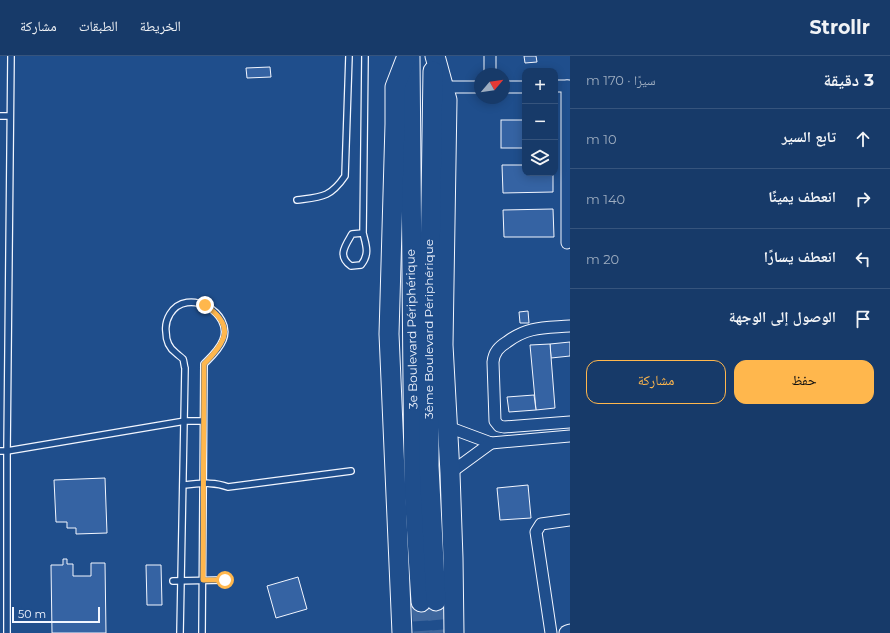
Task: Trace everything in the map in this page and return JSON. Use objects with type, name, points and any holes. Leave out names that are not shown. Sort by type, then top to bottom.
[{"type":"highway","points":[[402,633],[389,334],[395,87],[407,56]]},
{"type":"highway","name":"3e Boulevard Périphérique","points":[[410,56],[414,490],[429,601]]},
{"type":"highway","points":[[434,56],[447,100],[443,345],[450,473],[454,633]]},
{"type":"highway","name":"3ème Boulevard Périphérique","points":[[429,601],[428,330],[434,56]]},
{"type":"street","points":[[490,56],[490,68]]},
{"type":"street","points":[[510,87],[522,86]]},
{"type":"street","points":[[567,243],[568,86]]},
{"type":"street","points":[[443,87],[474,87]]},
{"type":"street","points":[[570,326],[535,328],[517,334],[499,348],[494,355],[493,362],[495,421],[499,426],[504,427],[570,422]]},
{"type":"street","points":[[448,427],[491,443],[570,436]]},
{"type":"street","points":[[450,473],[491,443]]},
{"type":"street","points":[[551,633],[536,532],[541,524],[570,520]]},
{"type":"lane","points":[[7,633],[7,451],[11,56]]},
{"type":"lane","points":[[297,200],[324,196],[337,188],[345,176],[349,56]]},
{"type":"lane","points":[[363,233],[352,234],[343,248],[345,262],[351,266],[361,265],[365,259],[366,247],[363,233],[365,56]]},
{"type":"lane","points":[[0,116],[10,116]]},
{"type":"lane","points":[[180,633],[185,368],[182,359],[174,352],[167,342],[166,330],[167,319],[172,311],[181,304],[192,302],[205,305],[216,312],[224,324],[224,339],[217,351],[204,364],[202,633]]},
{"type":"lane","points":[[0,450],[7,451],[185,421],[203,421]]},
{"type":"lane","points":[[183,485],[203,483],[220,484],[228,487],[351,471]]},
{"type":"lane","points":[[173,581],[225,580]]},
{"type":"building","points":[[524,56],[536,56],[537,62],[525,63]]},
{"type":"building","points":[[270,67],[271,77],[247,78],[246,68]]},
{"type":"building","points":[[501,120],[522,120],[522,148],[501,148]]},
{"type":"building","points":[[502,165],[522,165],[522,176],[553,176],[553,192],[503,193]]},
{"type":"building","points":[[553,209],[554,237],[504,237],[503,210]]},
{"type":"building","points":[[528,311],[529,323],[520,323],[519,312]]},
{"type":"building","points":[[570,342],[570,356],[551,358],[550,344]]},
{"type":"building","points":[[550,344],[555,408],[536,410],[530,345]]},
{"type":"building","points":[[534,395],[536,410],[509,412],[507,397]]},
{"type":"building","points":[[105,478],[107,533],[76,534],[76,528],[67,528],[67,522],[56,522],[54,480]]},
{"type":"building","points":[[528,485],[531,518],[500,520],[497,488]]},
{"type":"building","points":[[63,559],[67,559],[67,564],[73,564],[73,576],[91,576],[91,563],[105,563],[106,633],[52,633],[51,565],[63,565]]},
{"type":"building","points":[[146,565],[161,565],[162,605],[147,605]]},
{"type":"building","points":[[298,577],[307,609],[276,618],[267,586]]},
{"type":"tunnel","points":[[436,601],[439,633]]},
{"type":"tunnel","points":[[421,602],[423,633]]},
{"type":"route","points":[[205,305],[216,312],[224,324],[224,339],[217,351],[204,364],[203,580],[225,580]]}]
